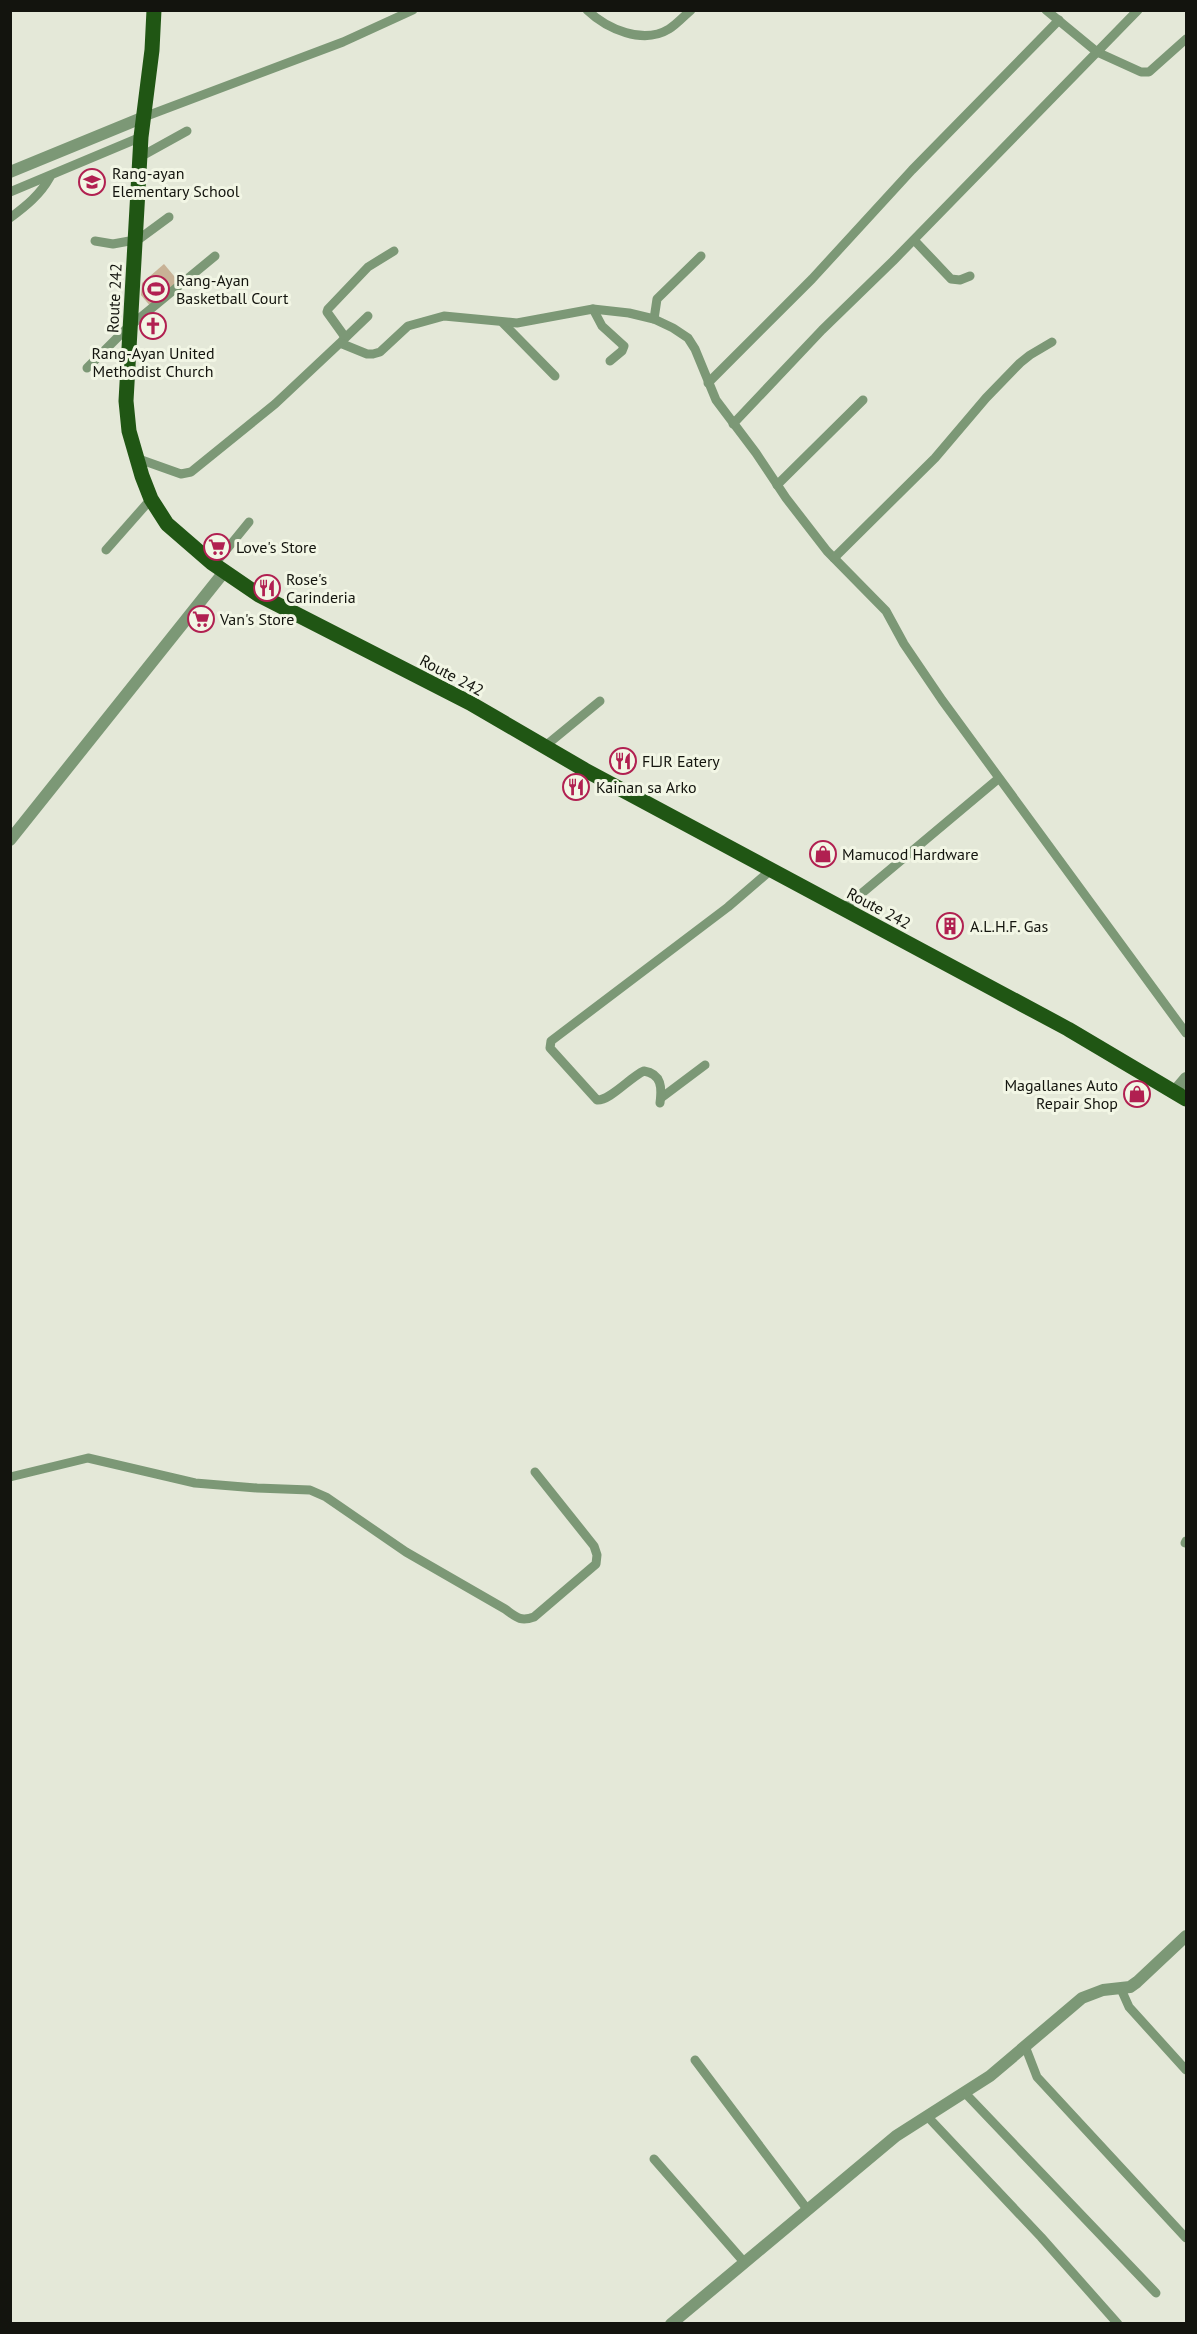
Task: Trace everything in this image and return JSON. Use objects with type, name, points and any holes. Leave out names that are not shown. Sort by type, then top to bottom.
[{"type":"main road","name":"Route 242","points":[[154,10],[152,50],[141,137],[126,401],[129,431],[136,458],[151,498],[167,524],[219,568],[259,596],[470,703],[544,747],[1068,1029],[1180,1095]]},
{"type":"street","points":[[10,172],[144,117],[343,42],[413,10]]},
{"type":"street","points":[[587,10],[609,27],[645,35],[671,28],[692,10]]},
{"type":"street","points":[[1046,10],[1097,52],[1141,72],[1149,72],[1186,39]]},
{"type":"street","points":[[734,424],[822,330],[914,240],[1138,10]]},
{"type":"street","points":[[708,383],[812,279],[912,170],[1059,20]]},
{"type":"street","points":[[140,157],[187,131]]},
{"type":"street","points":[[10,192],[141,137]]},
{"type":"street","points":[[10,218],[44,189],[50,177]]},
{"type":"street","points":[[95,241],[113,244],[135,241],[169,217]]},
{"type":"street","points":[[914,240],[951,279],[960,280],[970,276]]},
{"type":"street","points":[[394,251],[368,267],[327,312],[343,340],[367,354],[380,352],[408,326],[444,316],[517,323],[592,309],[605,309],[654,319],[688,338],[702,364],[716,400],[800,518],[834,558],[886,611],[942,700],[998,779],[1186,1033]]},
{"type":"street","points":[[87,368],[130,325],[215,256]]},
{"type":"street","points":[[654,319],[657,298],[700,256]]},
{"type":"street","points":[[592,309],[602,326],[624,346],[622,351],[610,361]]},
{"type":"street","points":[[136,458],[181,474],[191,472],[275,405],[368,316]]},
{"type":"street","points":[[503,323],[555,376]]},
{"type":"street","points":[[834,558],[935,458],[986,398],[1020,363],[1030,354],[1052,342]]},
{"type":"street","points":[[777,484],[863,400]]},
{"type":"street","points":[[106,550],[151,498]]},
{"type":"street","points":[[10,840],[219,568],[249,522]]},
{"type":"street","points":[[544,747],[600,700]]},
{"type":"street","points":[[843,909],[998,779]]},
{"type":"street","points":[[705,1065],[660,1100],[657,1075],[644,1071],[623,1084],[604,1100],[597,1100],[550,1048],[551,1041],[728,907],[771,870]]},
{"type":"street","points":[[1180,1095],[1186,1078]]},
{"type":"street","points":[[10,1476],[88,1458],[195,1483],[310,1490],[326,1497],[406,1552],[505,1609],[519,1620],[525,1620],[534,1617],[596,1564],[597,1555],[594,1546],[535,1472]]},
{"type":"street","points":[[671,2324],[896,2136],[990,2076],[1082,1998],[1103,1990],[1121,1989],[1137,1982],[1186,1936]]},
{"type":"street","points":[[1121,1989],[1129,2007],[1186,2070]]},
{"type":"street","points":[[1025,2046],[1037,2078],[1186,2238]]},
{"type":"street","points":[[695,2060],[807,2209]]},
{"type":"street","points":[[965,2093],[1156,2293]]},
{"type":"street","points":[[927,2116],[1041,2237],[1118,2324]]},
{"type":"street","points":[[654,2159],[744,2262]]},
{"type":"shaded area","name":"Rang-Ayan Basketball Court","points":[[164,264],[179,282],[151,307],[141,295],[142,283]]},
{"type":"place","name":"Rang-ayan Elementary School","points":[[92,182]]},
{"type":"place","name":"Rang-Ayan Basketball Court","points":[[156,289]]},
{"type":"place","name":"Rang-Ayan United Methodist Church","points":[[153,326]]},
{"type":"place","name":"Love's Store","points":[[217,547]]},
{"type":"place","name":"Rose's Carinderia","points":[[267,588]]},
{"type":"place","name":"Van's Store","points":[[201,619]]},
{"type":"place","name":"FLJR Eatery","points":[[623,761]]},
{"type":"place","name":"Kainan sa Arko","points":[[576,787]]},
{"type":"place","name":"Mamucod Hardware","points":[[823,854]]},
{"type":"place","name":"A.L.H.F. Gas","points":[[950,926]]},
{"type":"place","name":"Magallanes Auto Repair Shop","points":[[1137,1094]]}]
